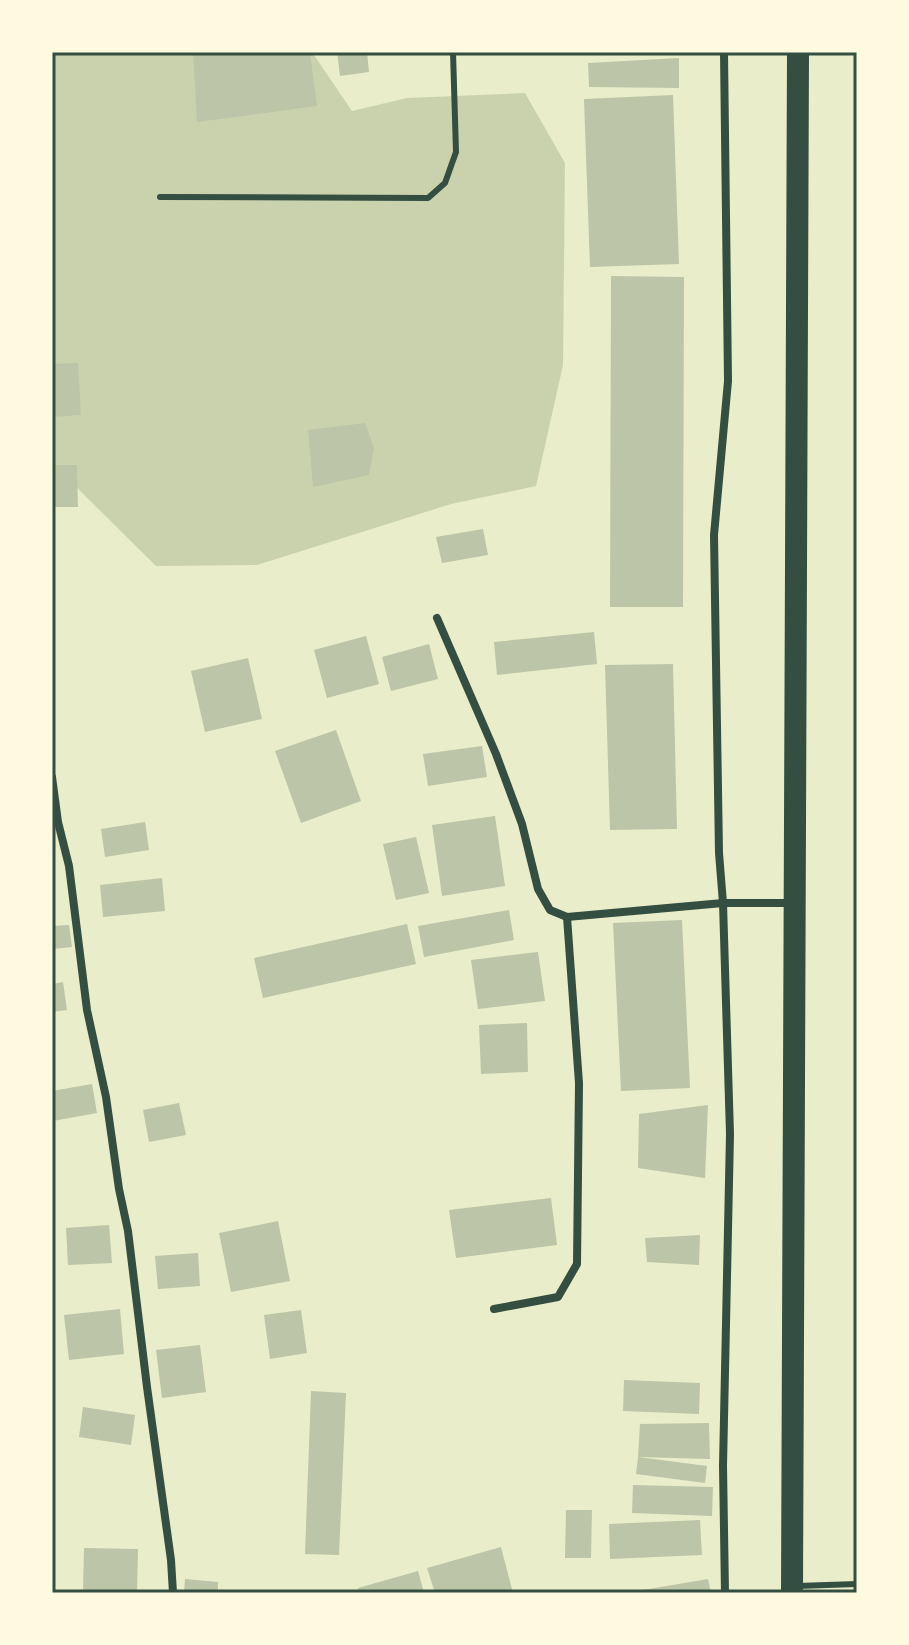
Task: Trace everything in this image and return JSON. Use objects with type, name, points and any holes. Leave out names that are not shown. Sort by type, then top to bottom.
[{"type":"highway","points":[[793,1590],[798,52]]},
{"type":"street","points":[[724,52],[728,381],[714,535],[718,837],[730,1134],[723,1466],[725,1593]]},
{"type":"street","points":[[437,618],[496,754],[522,824],[538,889],[550,910],[567,917],[723,903],[794,903]]},
{"type":"street","points":[[52,777],[58,822],[69,866],[87,1010],[106,1097],[128,1231],[173,1593]]},
{"type":"street","points":[[494,1309],[558,1297],[577,1264],[579,1083],[567,917]]},
{"type":"lane","points":[[160,197],[428,198],[445,183],[456,152],[453,52]]},
{"type":"lane","points":[[793,1590],[857,1584]]},
{"type":"green space","points":[[52,52],[312,52],[352,111],[407,98],[525,93],[565,163],[563,365],[536,486],[451,504],[257,565],[156,566],[52,463]]},
{"type":"building","points":[[193,52],[310,52],[317,106],[197,122]]},
{"type":"building","points":[[337,52],[367,52],[369,72],[340,76]]},
{"type":"building","points":[[679,58],[679,88],[589,87],[588,63]]},
{"type":"building","points":[[673,95],[679,264],[590,267],[584,99]]},
{"type":"building","points":[[611,276],[684,277],[683,607],[610,607]]},
{"type":"building","points":[[78,363],[81,415],[52,417],[52,364]]},
{"type":"building","points":[[365,423],[374,448],[369,475],[313,487],[308,430]]},
{"type":"building","points":[[52,465],[77,465],[78,507],[52,507]]},
{"type":"building","points":[[483,529],[488,555],[442,563],[436,537]]},
{"type":"building","points":[[594,632],[597,664],[497,675],[494,642]]},
{"type":"building","points":[[366,636],[379,684],[327,698],[314,650]]},
{"type":"building","points":[[429,644],[438,679],[391,691],[382,657]]},
{"type":"building","points":[[248,658],[262,719],[205,732],[191,671]]},
{"type":"building","points":[[673,664],[677,829],[610,830],[605,665]]},
{"type":"building","points":[[336,730],[361,801],[301,823],[275,751]]},
{"type":"building","points":[[482,746],[487,777],[428,786],[423,754]]},
{"type":"building","points":[[495,816],[505,886],[442,896],[432,825]]},
{"type":"building","points":[[145,822],[149,850],[105,857],[101,829]]},
{"type":"building","points":[[416,837],[429,893],[396,900],[383,844]]},
{"type":"building","points":[[162,878],[165,911],[103,917],[100,885]]},
{"type":"building","points":[[509,910],[514,940],[424,957],[418,926]]},
{"type":"building","points":[[682,920],[690,1088],[621,1091],[613,923]]},
{"type":"building","points":[[407,924],[416,964],[263,998],[254,958]]},
{"type":"building","points":[[69,925],[72,947],[52,949],[52,926]]},
{"type":"building","points":[[538,952],[545,1001],[478,1009],[471,960]]},
{"type":"building","points":[[63,982],[67,1010],[52,1012],[52,984]]},
{"type":"building","points":[[527,1023],[528,1072],[481,1074],[479,1025]]},
{"type":"building","points":[[92,1084],[97,1113],[53,1121],[52,1091]]},
{"type":"building","points":[[179,1103],[186,1135],[149,1142],[143,1110]]},
{"type":"building","points":[[708,1105],[705,1178],[638,1168],[639,1114]]},
{"type":"building","points":[[551,1198],[557,1245],[456,1258],[449,1210]]},
{"type":"building","points":[[278,1221],[290,1281],[231,1292],[219,1233]]},
{"type":"building","points":[[109,1225],[112,1263],[68,1265],[66,1228]]},
{"type":"building","points":[[700,1235],[699,1265],[647,1262],[645,1238]]},
{"type":"building","points":[[198,1253],[200,1286],[158,1289],[155,1256]]},
{"type":"building","points":[[120,1309],[124,1354],[69,1360],[64,1315]]},
{"type":"building","points":[[301,1310],[307,1353],[270,1359],[264,1315]]},
{"type":"building","points":[[200,1345],[206,1392],[162,1398],[156,1350]]},
{"type":"building","points":[[624,1380],[700,1383],[699,1414],[623,1411]]},
{"type":"building","points":[[311,1391],[346,1393],[339,1555],[305,1554]]},
{"type":"building","points":[[83,1407],[135,1415],[131,1445],[79,1437]]},
{"type":"building","points":[[709,1423],[710,1459],[638,1457],[640,1424]]},
{"type":"building","points":[[638,1457],[707,1466],[705,1483],[636,1474]]},
{"type":"building","points":[[633,1485],[713,1487],[712,1516],[632,1513]]},
{"type":"building","points":[[566,1510],[592,1510],[591,1558],[565,1558]]},
{"type":"building","points":[[700,1520],[702,1555],[610,1559],[609,1524]]},
{"type":"building","points":[[501,1547],[513,1593],[435,1593],[427,1568]]},
{"type":"building","points":[[84,1548],[138,1549],[137,1593],[83,1593]]},
{"type":"building","points":[[418,1571],[424,1593],[359,1593],[358,1588]]},
{"type":"building","points":[[185,1579],[218,1582],[218,1593],[184,1593]]},
{"type":"building","points":[[708,1579],[711,1593],[643,1593],[643,1590]]}]
